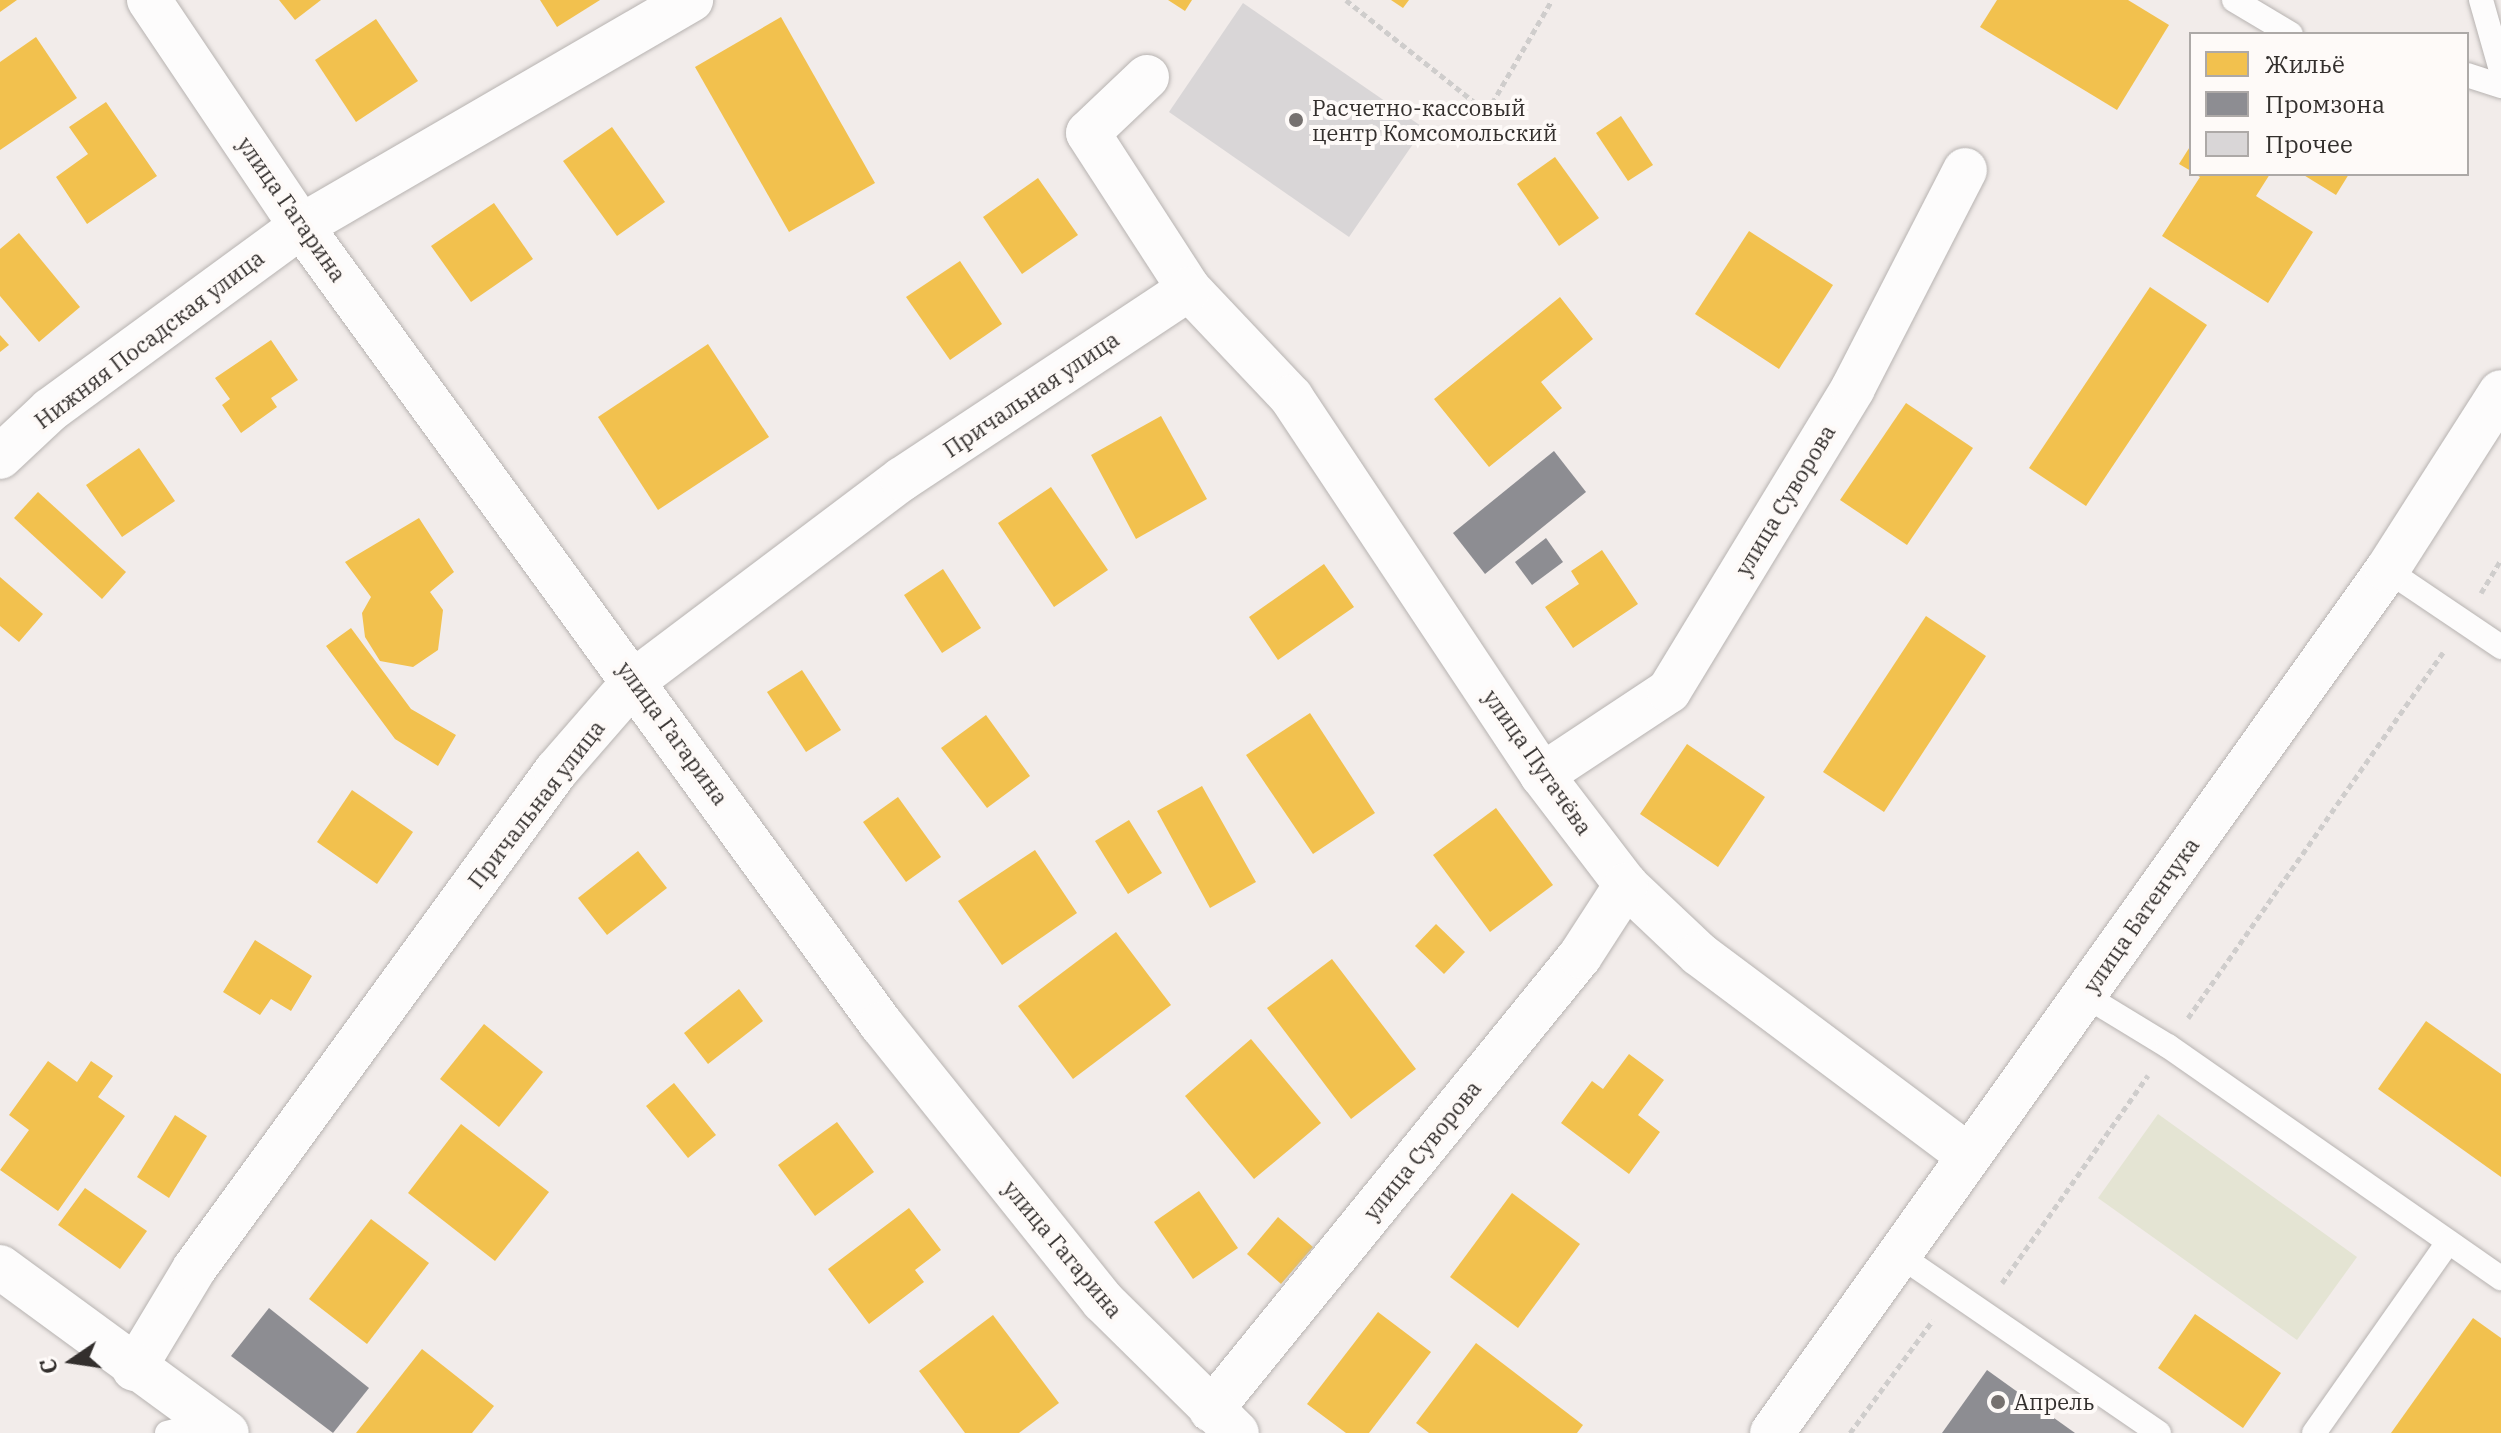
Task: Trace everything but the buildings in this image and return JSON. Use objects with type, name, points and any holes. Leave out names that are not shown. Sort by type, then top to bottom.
[{"type":"street","name":"улица Гагарина","points":[[149,0],[301,226],[635,680],[890,1036],[1103,1301],[1224,1422]]},
{"type":"street","name":"Нижняя Посадская улица","points":[[0,457],[50,410],[301,226],[691,0]]},
{"type":"street","name":"улица Пугачёва","points":[[1147,77],[1088,133],[1189,289],[1291,397],[1542,775],[1626,885],[1699,954],[1969,1156]]},
{"type":"street","name":"улица Суворова","points":[[1542,775],[1669,691],[1853,388],[1965,170]]},
{"type":"street","name":"Причальная улица","points":[[134,1369],[194,1269],[454,911],[556,771],[635,680],[902,479],[1189,289]]},
{"type":"street","name":"улица Батенчука","points":[[1772,1433],[2387,570],[2501,392]]},
{"type":"street","name":"улица Суворова","points":[[1224,1422],[1580,956],[1626,885]]},
{"type":"street","points":[[0,1267],[134,1369],[219,1428]]},
{"type":"lane","points":[[2234,0],[2288,32]]},
{"type":"lane","points":[[2481,0],[2501,70]]},
{"type":"lane","points":[[2469,76],[2501,86]]},
{"type":"lane","points":[[2387,570],[2501,647]]},
{"type":"lane","points":[[2084,995],[2168,1046],[2501,1278]]},
{"type":"lane","points":[[2314,1433],[2448,1242]]},
{"type":"lane","points":[[1899,1255],[2159,1433]]},
{"type":"lane","points":[[167,1433],[219,1428]]},
{"type":"path","points":[[1346,0],[1487,112],[1552,0]]},
{"type":"path","points":[[1982,1311],[2463,622],[2501,560]]},
{"type":"path","points":[[1850,1433],[1954,1290]]},
{"type":"green space","points":[[2158,1114],[2357,1257],[2297,1340],[2098,1198]]},
{"type":"place","name":"Расчетно-кассовый центр Комсомольский","points":[[1296,120]]},
{"type":"place","name":"Апрель","points":[[1998,1402]]}]
